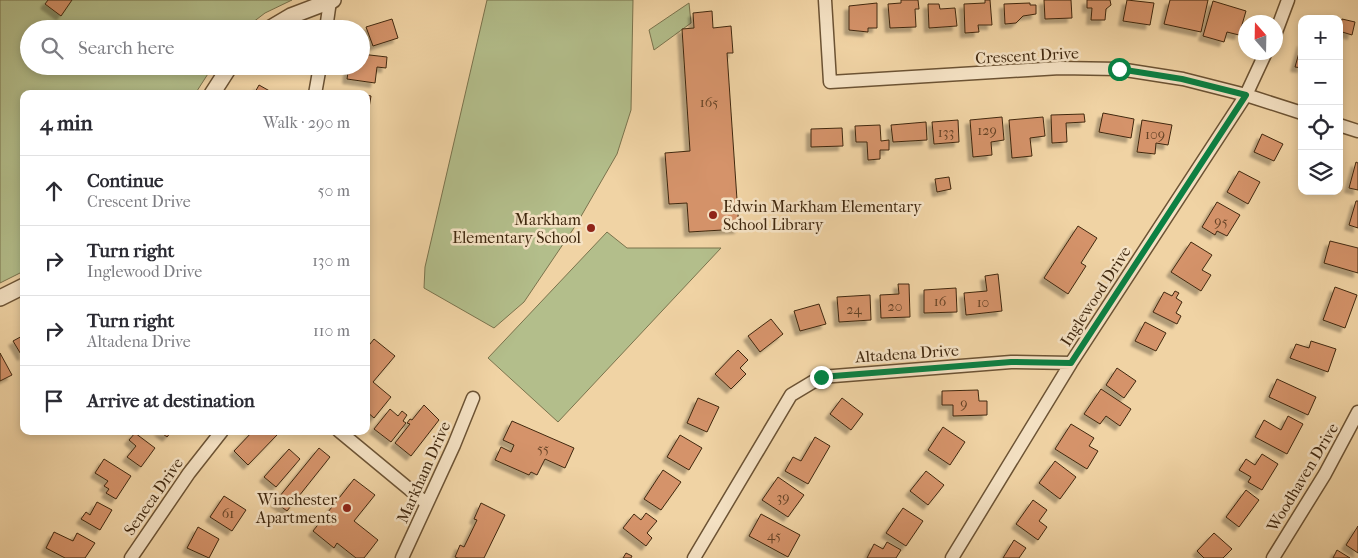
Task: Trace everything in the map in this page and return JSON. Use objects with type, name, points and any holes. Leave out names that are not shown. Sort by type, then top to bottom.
[{"type":"street","name":"Crescent Drive","points":[[825,0],[830,82],[1060,68],[1119,69],[1182,79],[1246,95],[1298,112]]},
{"type":"street","points":[[1282,15],[1288,0]]},
{"type":"street","points":[[284,20],[332,1]]},
{"type":"street","points":[[328,20],[332,1]]},
{"type":"street","name":"Inglewood Drive","points":[[952,558],[1071,363],[1246,95],[1262,60]]},
{"type":"street","points":[[215,90],[224,75]]},
{"type":"street","points":[[316,90],[318,75]]},
{"type":"street","points":[[1343,126],[1358,131]]},
{"type":"street","points":[[0,298],[20,288]]},
{"type":"street","name":"Altadena Drive","points":[[694,558],[791,395],[821,377],[1011,362],[1071,363]]},
{"type":"street","name":"Markham Drive","points":[[402,558],[454,445],[473,398]]},
{"type":"street","name":"Woodhaven Drive","points":[[1273,558],[1325,474],[1358,412]]},
{"type":"street","name":"Seneca Drive","points":[[131,558],[189,472],[219,435]]},
{"type":"street","points":[[344,435],[426,503]]},
{"type":"green space","points":[[0,0],[292,0],[265,13],[256,20],[20,20],[20,75],[207,75],[198,90],[20,90],[20,273],[0,283]]},
{"type":"green space","points":[[487,0],[633,0],[631,110],[617,154],[576,225],[524,302],[494,328],[424,288],[425,267]]},
{"type":"green space","points":[[689,3],[691,23],[654,50],[649,30]]},
{"type":"green space","points":[[607,232],[627,248],[721,248],[558,422],[488,358]]},
{"type":"building","points":[[48,0],[72,0],[61,16],[45,4]]},
{"type":"building","points":[[901,0],[918,0],[919,9],[915,9],[916,27],[890,28],[888,4],[901,3]]},
{"type":"building","points":[[985,0],[990,0],[992,25],[978,25],[979,32],[965,33],[964,4],[985,3]]},
{"type":"building","points":[[1044,0],[1071,0],[1072,18],[1045,19]]},
{"type":"building","points":[[1087,0],[1110,0],[1111,5],[1106,9],[1105,20],[1091,20],[1092,8],[1087,8]]},
{"type":"building","points":[[1127,0],[1154,3],[1150,25],[1123,21]]},
{"type":"building","points":[[1170,0],[1208,0],[1201,32],[1164,24]]},
{"type":"building","points":[[1213,1],[1246,11],[1245,15],[1238,15],[1238,35],[1227,32],[1224,42],[1203,36]]},
{"type":"building","points":[[877,3],[877,28],[868,28],[868,32],[849,30],[849,6]]},
{"type":"building","points":[[1030,3],[1030,5],[1036,5],[1036,14],[1023,16],[1016,23],[1005,24],[1004,4]]},
{"type":"building","points":[[928,4],[939,4],[940,9],[955,8],[957,26],[929,28]]},
{"type":"building","points":[[712,11],[713,28],[731,26],[733,53],[727,53],[739,229],[689,232],[687,203],[669,204],[665,153],[690,151],[682,29],[694,28],[693,13]]},
{"type":"building","points":[[392,19],[398,38],[373,46],[370,38],[370,26]]},
{"type":"building","points":[[1343,19],[1355,22],[1352,35],[1343,32]]},
{"type":"building","points":[[370,55],[387,57],[386,68],[377,67],[375,83],[347,79],[348,75],[370,75]]},
{"type":"building","points":[[1298,56],[1298,67],[1295,67]]},
{"type":"building","points":[[259,85],[268,90],[256,90]]},
{"type":"building","points":[[1103,113],[1134,119],[1131,138],[1099,132]]},
{"type":"building","points":[[1084,114],[1085,122],[1066,123],[1067,142],[1052,143],[1051,115]]},
{"type":"building","points":[[1002,117],[1004,140],[991,142],[992,155],[973,157],[970,120]]},
{"type":"building","points":[[1043,117],[1045,136],[1030,138],[1032,156],[1012,158],[1009,120]]},
{"type":"building","points":[[958,120],[959,142],[934,144],[932,122]]},
{"type":"building","points":[[1142,120],[1172,125],[1168,145],[1156,143],[1155,154],[1137,152]]},
{"type":"building","points":[[926,122],[927,140],[893,142],[891,125]]},
{"type":"building","points":[[880,125],[881,141],[889,140],[889,150],[880,150],[880,159],[868,160],[867,142],[856,142],[855,126]]},
{"type":"building","points":[[842,128],[843,146],[811,147],[811,129]]},
{"type":"building","points":[[1262,134],[1283,144],[1274,161],[1254,152]]},
{"type":"building","points":[[1356,162],[1358,163],[1358,190],[1349,188]]},
{"type":"building","points":[[1239,171],[1260,182],[1248,204],[1227,192]]},
{"type":"building","points":[[949,177],[951,189],[937,192],[935,179]]},
{"type":"building","points":[[1356,201],[1358,201],[1358,228],[1349,225]]},
{"type":"building","points":[[1217,202],[1240,215],[1227,236],[1217,231],[1215,235],[1202,227]]},
{"type":"building","points":[[1078,226],[1097,238],[1081,263],[1086,266],[1068,294],[1044,278]]},
{"type":"building","points":[[1330,241],[1358,248],[1358,273],[1324,263]]},
{"type":"building","points":[[1191,242],[1212,255],[1202,270],[1211,275],[1201,291],[1171,272]]},
{"type":"building","points":[[998,274],[1002,311],[966,315],[964,293],[987,291],[985,276]]},
{"type":"building","points":[[898,284],[909,284],[910,317],[881,318],[880,295],[899,294]]},
{"type":"building","points":[[1335,287],[1357,295],[1345,328],[1323,320]]},
{"type":"building","points":[[956,288],[957,312],[924,313],[924,290]]},
{"type":"building","points":[[1175,291],[1179,293],[1176,298],[1182,302],[1176,313],[1181,316],[1177,324],[1153,312],[1164,292],[1172,296]]},
{"type":"building","points":[[870,295],[871,320],[839,322],[837,297]]},
{"type":"building","points":[[819,304],[826,324],[800,331],[794,311]]},
{"type":"building","points":[[771,319],[783,334],[760,352],[748,336]]},
{"type":"building","points":[[1145,322],[1166,333],[1156,351],[1135,341]]},
{"type":"building","points":[[20,337],[20,353],[13,341]]},
{"type":"building","points":[[374,339],[395,356],[373,382],[391,397],[374,418],[370,414],[370,344]]},
{"type":"building","points":[[1311,341],[1336,349],[1328,372],[1290,358],[1296,344],[1309,348]]},
{"type":"building","points":[[738,350],[748,360],[740,368],[746,374],[731,389],[715,374]]},
{"type":"building","points":[[0,353],[12,375],[0,381]]},
{"type":"building","points":[[1117,368],[1136,381],[1124,398],[1106,385]]},
{"type":"building","points":[[1277,379],[1316,397],[1308,415],[1269,397]]},
{"type":"building","points":[[1101,389],[1131,409],[1120,426],[1106,416],[1100,424],[1084,414]]},
{"type":"building","points":[[978,390],[979,401],[987,401],[987,415],[953,416],[953,405],[942,405],[942,391]]},
{"type":"building","points":[[698,398],[719,407],[707,432],[687,423]]},
{"type":"building","points":[[842,398],[863,414],[851,430],[830,414]]},
{"type":"building","points":[[424,405],[439,420],[411,456],[395,443],[410,424],[407,423],[410,419],[412,420]]},
{"type":"building","points":[[390,409],[398,416],[402,411],[407,415],[403,421],[406,423],[391,442],[374,429]]},
{"type":"building","points":[[1288,416],[1303,424],[1287,454],[1255,437],[1264,420],[1281,430]]},
{"type":"building","points":[[512,421],[574,448],[565,468],[545,459],[537,475],[531,472],[529,475],[495,460],[501,447],[511,452],[514,445],[503,440]]},
{"type":"building","points":[[1071,424],[1094,438],[1089,446],[1098,451],[1087,469],[1055,449]]},
{"type":"building","points":[[943,427],[965,442],[950,465],[928,450]]},
{"type":"building","points":[[133,435],[138,435],[155,448],[141,467],[127,457],[136,446],[129,440]]},
{"type":"building","points":[[249,435],[277,435],[248,465],[234,451]]},
{"type":"building","points":[[680,435],[702,448],[689,470],[667,457]]},
{"type":"building","points":[[815,437],[830,446],[808,484],[785,471],[793,457],[801,461]]},
{"type":"building","points":[[319,448],[330,457],[287,511],[275,502]]},
{"type":"building","points":[[289,449],[300,459],[276,487],[264,477]]},
{"type":"building","points":[[1262,454],[1278,464],[1262,490],[1248,482],[1251,477],[1239,470],[1246,459],[1255,465]]},
{"type":"building","points":[[104,459],[131,476],[116,499],[106,493],[109,489],[104,486],[108,481],[95,473]]},
{"type":"building","points":[[1055,461],[1076,477],[1060,499],[1039,483]]},
{"type":"building","points":[[663,470],[681,482],[661,510],[644,499]]},
{"type":"building","points":[[926,471],[944,485],[928,505],[910,491]]},
{"type":"building","points":[[778,477],[804,495],[788,517],[762,500]]},
{"type":"building","name":"Winchester Apartments","points":[[354,479],[375,495],[354,521],[378,540],[364,558],[356,558],[337,543],[334,548],[313,531]]},
{"type":"building","points":[[1246,490],[1259,500],[1239,527],[1226,517]]},
{"type":"building","points":[[224,496],[246,510],[232,531],[210,517]]},
{"type":"building","points":[[1033,500],[1047,510],[1039,521],[1047,527],[1038,540],[1016,524]]},
{"type":"building","points":[[97,502],[112,510],[100,530],[81,519],[86,512],[90,515]]},
{"type":"building","points":[[481,503],[505,515],[484,558],[455,557],[460,545],[464,547],[477,520],[474,519]]},
{"type":"building","points":[[903,508],[923,521],[906,546],[886,533]]},
{"type":"building","points":[[646,513],[657,521],[647,533],[652,538],[646,546],[623,528],[634,514],[641,520]]},
{"type":"building","points":[[761,514],[800,535],[788,557],[749,536]]},
{"type":"building","points":[[1358,526],[1358,553],[1346,545]]},
{"type":"building","points":[[198,527],[219,539],[209,558],[187,548]]},
{"type":"building","points":[[54,532],[73,541],[77,533],[95,543],[85,558],[65,558],[46,548]]},
{"type":"building","points":[[1214,533],[1232,549],[1223,558],[1204,558],[1197,551]]},
{"type":"building","points":[[1014,540],[1026,548],[1019,558],[1003,558]]},
{"type":"building","points":[[887,542],[901,550],[896,558],[867,558],[874,544],[883,549]]},
{"type":"building","points":[[1337,550],[1350,558],[1333,558]]},
{"type":"building","points":[[626,553],[632,556],[631,558],[623,558]]},
{"type":"place","name":"Edwin Markham Elementary School Library","points":[[713,215]]},
{"type":"place","name":"Markham Elementary School","points":[[591,228]]},
{"type":"place","name":"Winchester Apartments","points":[[347,508]]},
{"type":"route","points":[[821,377],[1011,362],[1071,363],[1246,95],[1182,79],[1119,69]]}]
